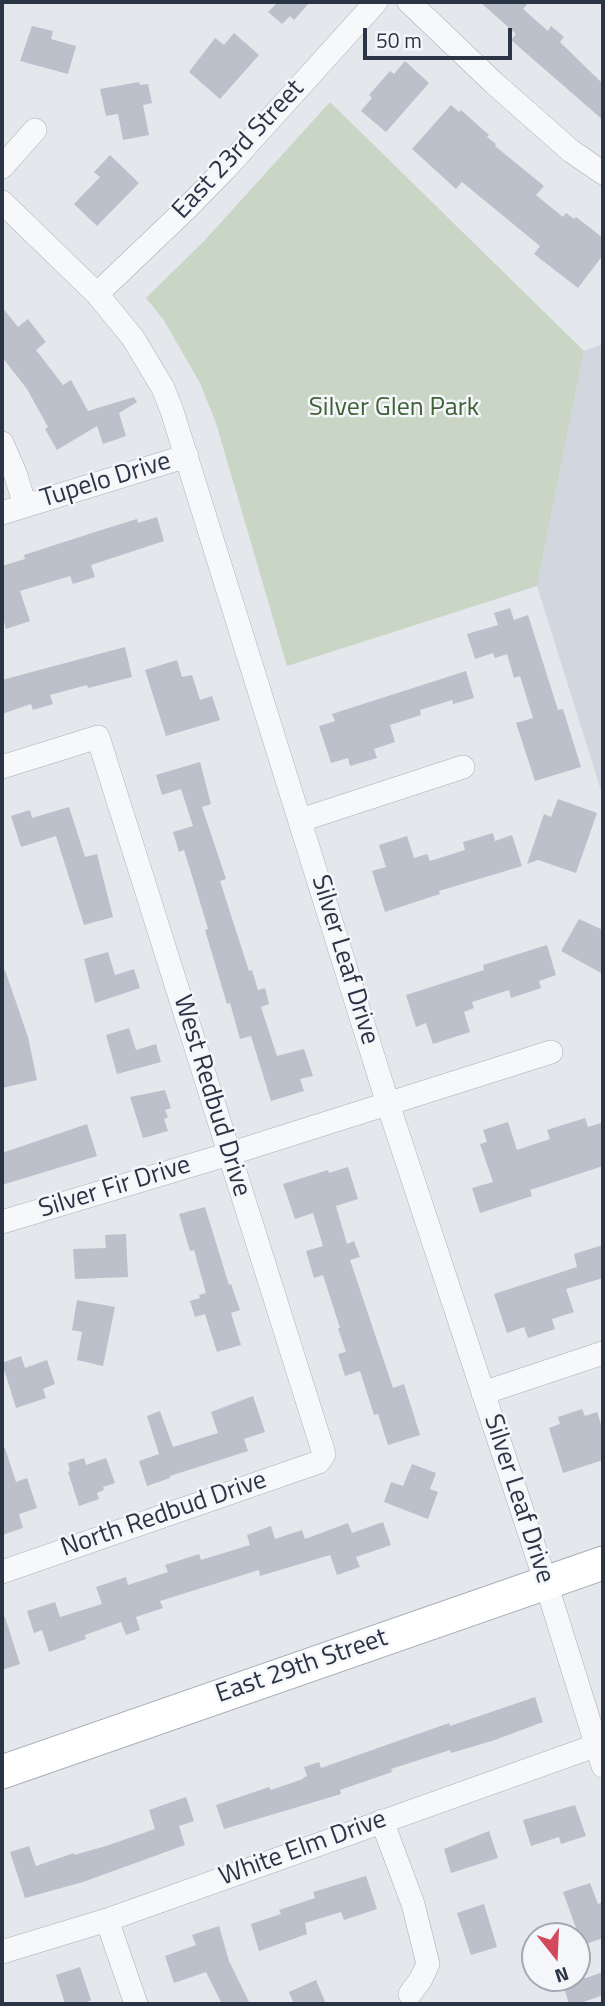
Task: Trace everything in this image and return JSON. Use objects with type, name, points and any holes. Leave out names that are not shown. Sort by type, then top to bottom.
[{"type":"main road","name":"East 29th Street","points":[[2,1772],[603,1563]]},
{"type":"street","name":"East 23rd Street","points":[[97,294],[195,200],[376,2]]},
{"type":"street","points":[[409,2],[495,84],[562,143],[603,173]]},
{"type":"street","points":[[2,167],[35,130]]},
{"type":"street","name":"Silver Leaf Drive","points":[[2,202],[97,294],[133,338],[163,388],[187,456],[388,1104],[601,1751]]},
{"type":"street","name":"Tupelo Drive","points":[[2,443],[25,505]]},
{"type":"street","name":"Tupelo Drive","points":[[2,513],[187,456]]},
{"type":"street","name":"West Redbud Drive","points":[[2,767],[98,737],[324,1454]]},
{"type":"street","points":[[301,820],[463,767]]},
{"type":"street","name":"Silver Fir Drive","points":[[2,1222],[229,1154],[551,1052]]},
{"type":"street","points":[[483,1393],[603,1353]]},
{"type":"street","name":"North Redbud Drive","points":[[2,1572],[319,1462],[324,1454]]},
{"type":"street","name":"White Elm Drive","points":[[2,1952],[107,1920],[382,1821],[601,1751]]},
{"type":"street","points":[[382,1821],[413,1904],[428,1964],[410,1994]]},
{"type":"street","points":[[107,1920],[136,2004]]},
{"type":"shaded area","points":[[603,344],[603,797],[537,586],[584,351]]},
{"type":"green space","name":"Silver Glen Park","points":[[330,102],[584,351],[537,586],[287,666],[216,423],[200,383],[163,319],[146,298],[205,240]]},
{"type":"building","points":[[273,2],[310,2],[294,20],[290,16],[282,24],[268,12],[276,4]]},
{"type":"building","points":[[480,2],[529,2],[523,9],[548,31],[551,26],[564,37],[560,42],[603,84],[603,120],[511,40],[516,34]]},
{"type":"building","points":[[32,26],[53,31],[51,39],[76,46],[68,74],[20,61]]},
{"type":"building","points":[[234,33],[259,55],[220,99],[189,72],[215,38],[224,45]]},
{"type":"building","points":[[405,61],[429,83],[386,132],[361,111],[372,98],[369,95],[390,71],[394,74]]},
{"type":"building","points":[[139,82],[140,85],[148,84],[152,103],[143,105],[149,135],[123,140],[118,114],[106,116],[100,89]]},
{"type":"building","points":[[451,105],[459,112],[461,110],[489,135],[487,137],[495,146],[544,186],[536,195],[563,217],[566,213],[574,219],[576,217],[603,238],[603,255],[578,288],[534,254],[540,246],[462,182],[456,189],[412,149]]},
{"type":"building","points":[[110,155],[139,183],[97,226],[74,204],[100,177],[94,172]]},
{"type":"building","points":[[2,307],[18,327],[28,319],[46,342],[36,350],[63,385],[71,380],[88,411],[134,397],[137,402],[119,413],[126,436],[103,444],[97,426],[57,450],[27,389],[2,357]]},
{"type":"building","points":[[157,517],[164,541],[91,565],[95,577],[73,584],[70,576],[20,591],[30,621],[6,629],[2,614],[2,566],[25,559],[24,555],[98,531],[137,519],[138,523]]},
{"type":"building","points":[[510,608],[514,620],[528,615],[558,710],[563,709],[581,767],[535,781],[516,723],[533,718],[520,676],[514,678],[507,654],[495,658],[493,653],[475,659],[467,634],[498,625],[494,613]]},
{"type":"building","points":[[125,647],[132,677],[50,695],[53,704],[33,710],[31,704],[2,714],[2,680]]},
{"type":"building","points":[[177,660],[182,677],[192,675],[200,700],[212,696],[220,720],[166,736],[145,670]]},
{"type":"building","points":[[466,671],[474,698],[453,704],[452,700],[420,710],[421,715],[390,725],[395,742],[374,749],[377,758],[350,766],[348,758],[331,763],[319,726],[335,721],[332,714]]},
{"type":"building","points":[[200,762],[211,804],[202,807],[226,879],[220,881],[249,971],[252,970],[258,990],[265,988],[269,1004],[261,1007],[277,1056],[304,1049],[313,1076],[300,1079],[304,1091],[271,1101],[251,1036],[240,1039],[230,1003],[227,1004],[184,850],[179,852],[173,832],[193,826],[181,789],[162,795],[156,775]]},
{"type":"building","points":[[558,799],[597,813],[576,873],[538,860],[527,864],[544,814],[551,817]]},
{"type":"building","points":[[69,807],[85,857],[97,854],[113,917],[84,925],[56,836],[21,847],[11,816],[30,810],[32,818]]},
{"type":"building","points":[[493,833],[495,841],[512,835],[522,866],[439,891],[440,894],[385,912],[372,871],[386,867],[379,845],[407,836],[414,858],[427,854],[430,861],[465,850],[463,842]]},
{"type":"building","points":[[579,919],[603,930],[603,974],[561,951]]},
{"type":"building","points":[[547,945],[556,975],[539,981],[541,988],[511,998],[509,990],[472,1002],[474,1008],[464,1012],[470,1032],[433,1044],[426,1023],[416,1027],[406,995],[484,970],[483,965]]},
{"type":"building","points":[[108,952],[115,975],[134,969],[140,988],[95,1003],[84,959]]},
{"type":"building","points":[[2,970],[5,970],[28,1037],[37,1080],[2,1088]]},
{"type":"building","points":[[129,1028],[136,1050],[156,1044],[161,1062],[117,1074],[106,1035]]},
{"type":"building","points":[[165,1090],[171,1108],[165,1110],[168,1117],[164,1119],[168,1131],[143,1138],[130,1097]]},
{"type":"building","points":[[585,1118],[588,1127],[601,1123],[603,1166],[530,1190],[532,1196],[480,1213],[472,1188],[493,1182],[480,1144],[487,1142],[483,1130],[508,1122],[517,1150],[550,1139],[547,1130]]},
{"type":"building","points":[[87,1124],[97,1156],[2,1185],[2,1153]]},
{"type":"building","points":[[348,1167],[358,1199],[336,1206],[347,1244],[354,1241],[360,1257],[350,1260],[393,1388],[404,1384],[420,1435],[388,1445],[378,1414],[374,1415],[360,1371],[345,1376],[338,1354],[346,1352],[340,1328],[323,1275],[314,1278],[306,1251],[323,1246],[313,1213],[295,1219],[283,1184],[328,1170],[329,1173]]},
{"type":"building","points":[[205,1207],[229,1285],[231,1284],[240,1310],[231,1313],[241,1345],[217,1352],[205,1314],[195,1317],[190,1301],[206,1293],[194,1250],[190,1251],[179,1214]]},
{"type":"building","points":[[126,1234],[128,1277],[75,1279],[73,1249],[106,1248],[105,1235]]},
{"type":"building","points":[[603,1245],[603,1278],[566,1289],[574,1312],[552,1319],[555,1329],[528,1338],[524,1327],[507,1333],[494,1294],[577,1267],[574,1254]]},
{"type":"building","points":[[77,1300],[115,1307],[103,1366],[77,1360],[82,1332],[72,1330]]},
{"type":"building","points":[[21,1356],[25,1368],[47,1360],[55,1384],[43,1389],[46,1398],[16,1408],[2,1363]]},
{"type":"building","points":[[253,1396],[265,1432],[244,1439],[248,1451],[147,1486],[139,1461],[159,1454],[147,1416],[160,1411],[173,1447],[218,1433],[211,1412]]},
{"type":"building","points":[[582,1409],[585,1416],[597,1412],[603,1431],[603,1460],[563,1473],[549,1428],[560,1424],[558,1417]]},
{"type":"building","points":[[2,1448],[5,1448],[16,1482],[27,1478],[37,1508],[19,1514],[23,1528],[2,1535]]},
{"type":"building","points":[[84,1458],[86,1465],[106,1458],[115,1483],[103,1487],[104,1490],[97,1493],[99,1499],[79,1506],[68,1472],[68,1463]]},
{"type":"building","points":[[412,1464],[436,1473],[430,1489],[438,1492],[428,1519],[384,1502],[391,1482],[403,1486]]},
{"type":"building","points":[[383,1522],[391,1545],[356,1557],[360,1567],[337,1575],[330,1555],[260,1576],[259,1570],[160,1601],[163,1608],[136,1617],[140,1630],[126,1635],[121,1622],[85,1635],[86,1639],[49,1652],[42,1630],[34,1633],[27,1611],[55,1602],[60,1617],[102,1604],[96,1587],[126,1577],[128,1585],[168,1572],[165,1565],[199,1554],[201,1560],[250,1545],[247,1535],[271,1526],[275,1539],[302,1530],[305,1539],[348,1523],[352,1533]]},
{"type":"building","points":[[2,1617],[5,1617],[20,1664],[2,1670]]},
{"type":"building","points":[[535,1697],[543,1722],[492,1741],[451,1753],[450,1750],[391,1769],[392,1772],[340,1790],[341,1794],[224,1829],[216,1805],[303,1779],[307,1776],[304,1767],[319,1762],[321,1768],[449,1723],[450,1726]]},
{"type":"building","points":[[186,1797],[194,1821],[179,1826],[185,1845],[83,1882],[25,1898],[10,1852],[29,1846],[36,1866],[106,1846],[155,1829],[149,1810]]},
{"type":"building","points":[[575,1805],[586,1836],[561,1844],[559,1837],[531,1846],[523,1820]]},
{"type":"building","points":[[489,1831],[498,1858],[451,1873],[444,1849]]},
{"type":"building","points":[[366,1876],[377,1909],[344,1920],[341,1912],[305,1923],[307,1934],[259,1951],[251,1924],[281,1914],[279,1910],[315,1898],[313,1892]]},
{"type":"building","points":[[590,1883],[598,1904],[603,1902],[603,1938],[591,1942],[591,1922],[574,1922],[563,1892]]},
{"type":"building","points":[[484,1904],[497,1947],[471,1955],[457,1913]]},
{"type":"building","points":[[219,1926],[229,1961],[250,2004],[222,2004],[206,1972],[174,1983],[165,1956],[196,1945],[192,1935]]},
{"type":"building","points":[[80,1967],[91,2000],[83,2004],[65,2004],[56,1975]]},
{"type":"building","points":[[603,1972],[603,1995],[578,2004],[569,2004],[565,1992],[591,1992],[591,1976]]},
{"type":"building","points":[[316,1980],[326,2004],[294,2004],[289,1992]]}]
